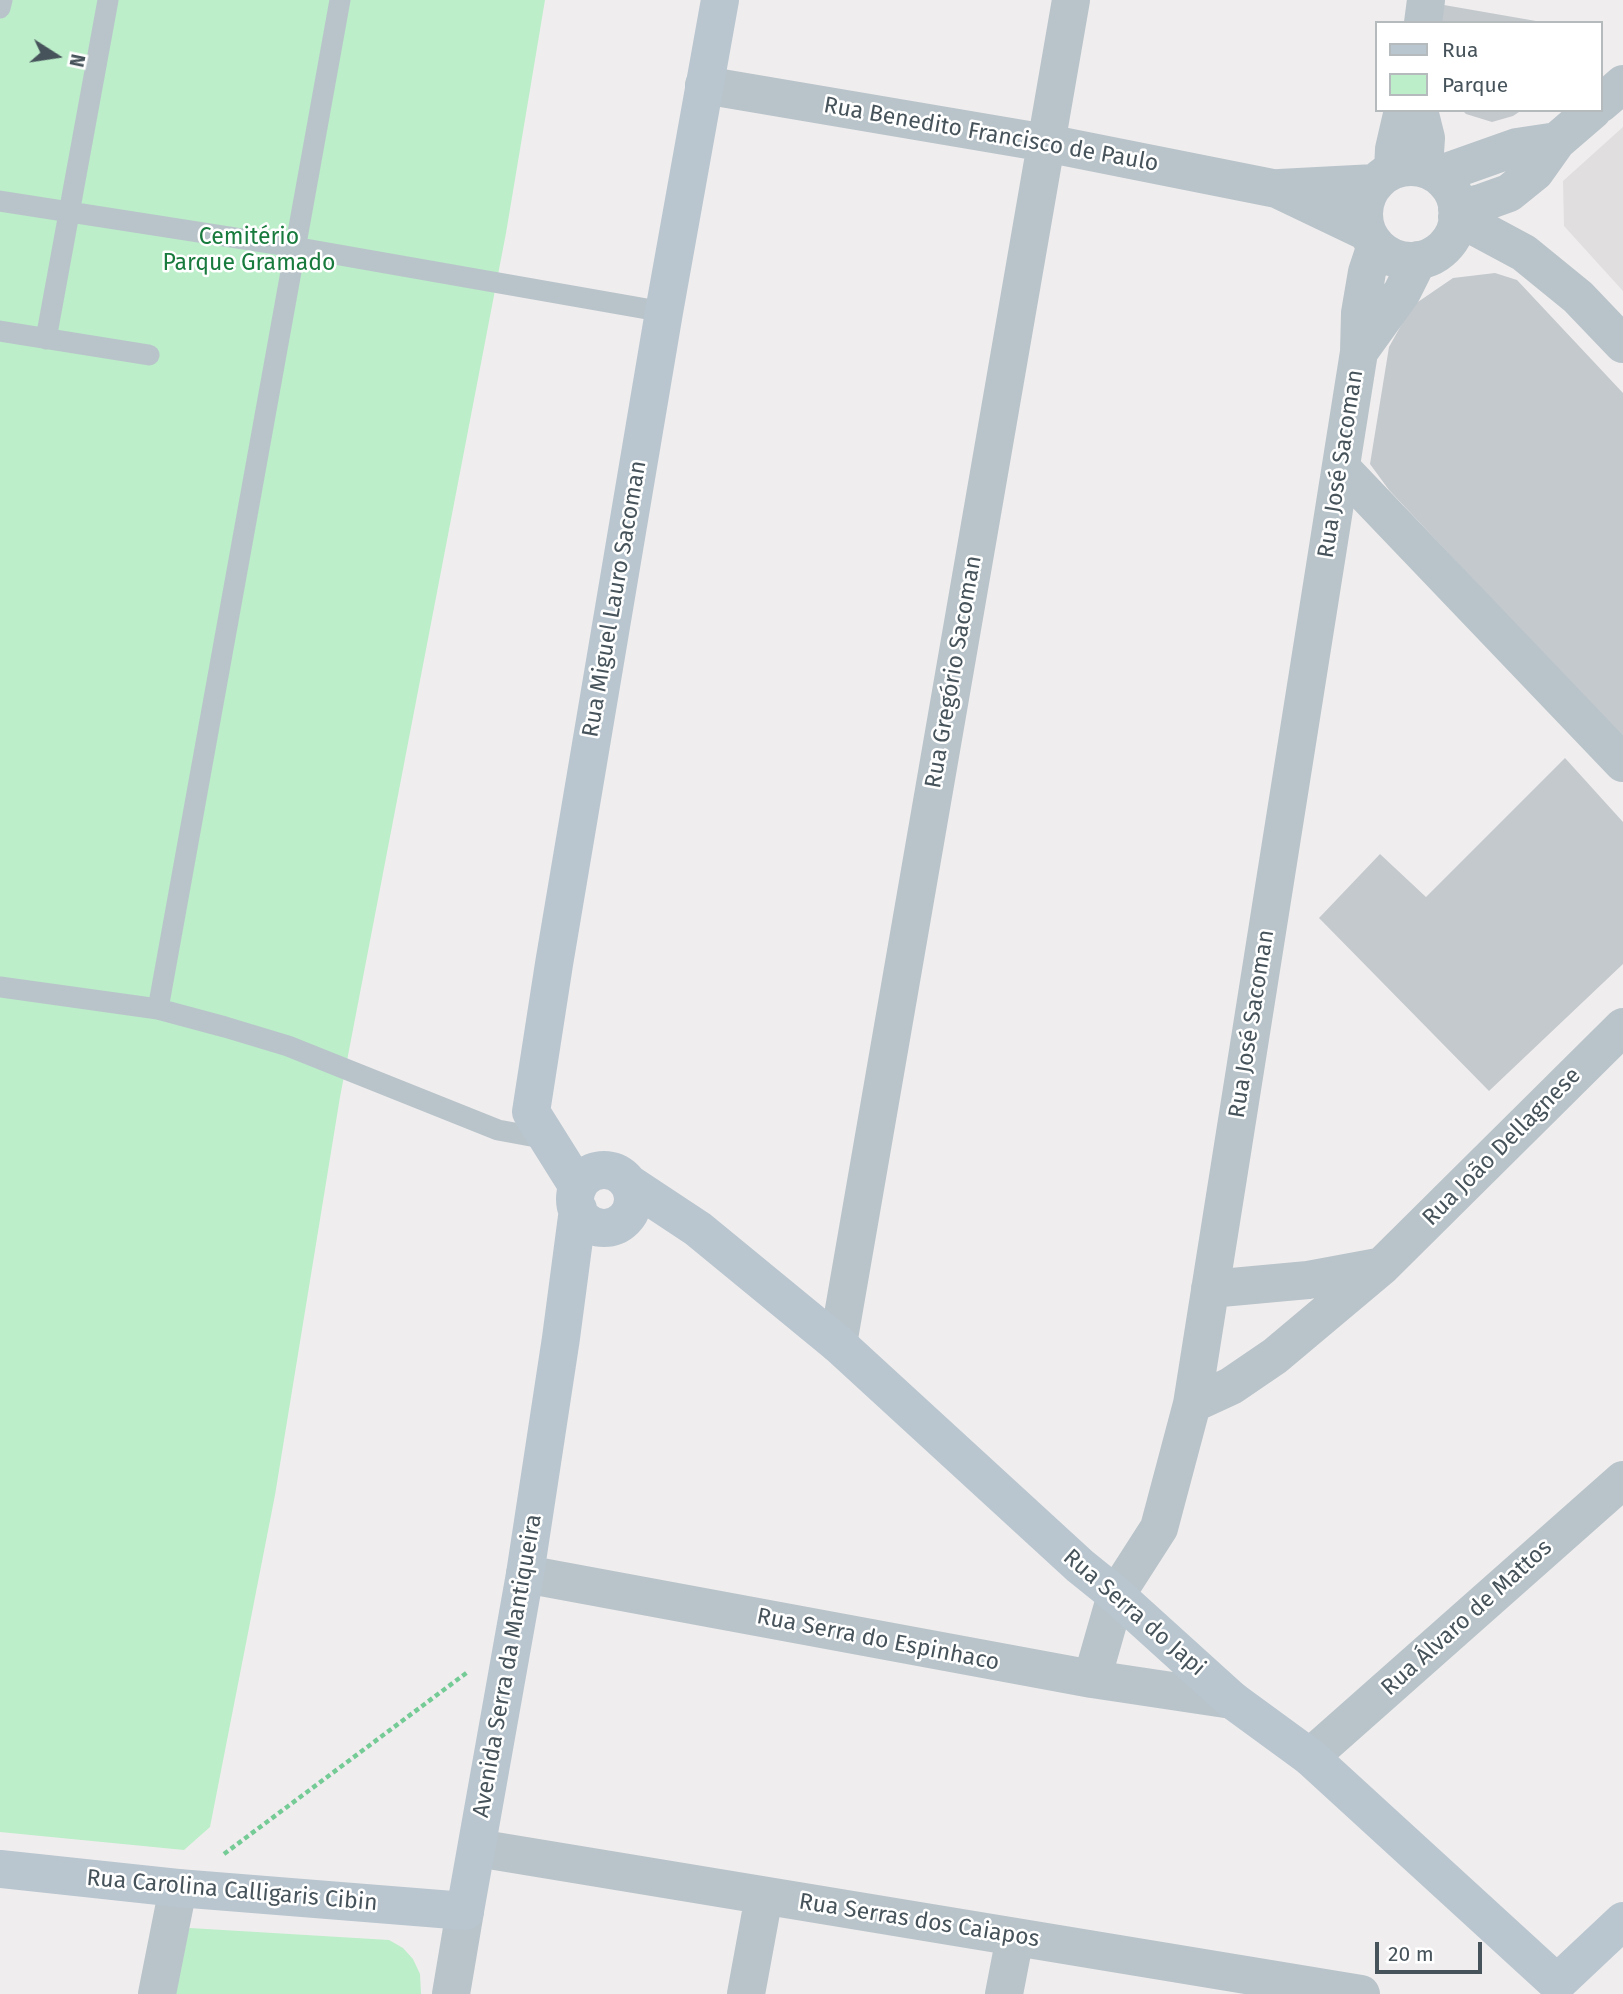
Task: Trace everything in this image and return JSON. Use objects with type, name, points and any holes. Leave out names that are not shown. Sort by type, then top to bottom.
[{"type":"street","name":"Rua Miguel Lauro Sacoman","points":[[578,1198],[531,1112],[664,312],[720,0]]},
{"type":"street","name":"Rua Gregório Sacoman","points":[[838,1344],[1071,0]]},
{"type":"street","points":[[1423,21],[1426,0]]},
{"type":"street","points":[[1602,102],[1623,83]]},
{"type":"street","name":"Rua Benedito Francisco de Paulo","points":[[704,85],[1046,143],[1277,188],[1408,174],[1517,147],[1558,141]]},
{"type":"street","points":[[1403,112],[1394,149],[1408,174],[1447,185],[1454,196],[1457,213],[1453,232],[1445,246],[1433,255],[1418,260],[1402,260],[1388,255],[1372,239],[1364,215],[1366,198],[1408,174],[1426,138],[1420,112]]},
{"type":"street","points":[[1457,213],[1508,193],[1535,172],[1558,141],[1591,112]]},
{"type":"street","name":"Rua Benedito Francisco de Paulo","points":[[1277,188],[1372,239]]},
{"type":"street","points":[[1457,213],[1524,253],[1578,297],[1623,344]]},
{"type":"street","name":"Rua José Sacoman","points":[[1092,1679],[1116,1595],[1159,1528],[1192,1404],[1359,352],[1360,313],[1372,239]]},
{"type":"street","name":"Rua José Sacoman","points":[[1359,352],[1402,292],[1418,260]]},
{"type":"street","points":[[1341,468],[1623,763]]},
{"type":"street","name":"Rua João Dellagnese","points":[[1192,1404],[1231,1386],[1275,1356],[1381,1267],[1623,1027]]},
{"type":"street","points":[[618,1223],[632,1206],[633,1196],[627,1182],[617,1173],[599,1171],[583,1179],[578,1198],[585,1221],[593,1226],[618,1223],[698,1229]]},
{"type":"street","name":"Rua Serra do Japi","points":[[627,1182],[698,1229],[838,1344],[1080,1566],[1232,1700],[1310,1757],[1557,1990]]},
{"type":"street","name":"Avenida Serra da Mantiqueira","points":[[451,1994],[525,1574],[561,1338],[578,1198]]},
{"type":"street","name":"Avenida Serra da Mantiqueira","points":[[561,1338],[618,1223]]},
{"type":"street","points":[[1210,1289],[1308,1280],[1381,1267]]},
{"type":"street","name":"Rua Álvaro de Mattos","points":[[1310,1757],[1623,1480]]},
{"type":"street","name":"Rua Serra do Espinhaco","points":[[525,1574],[1092,1679],[1232,1700]]},
{"type":"street","name":"Rua Serras dos Caiapos","points":[[477,1848],[1015,1937],[1263,1986],[1361,1994]]},
{"type":"street","name":"Rua Carolina Calligaris Cibin","points":[[0,1869],[178,1888],[465,1911]]},
{"type":"street","points":[[157,1994],[178,1888]]},
{"type":"street","points":[[746,1994],[764,1896]]},
{"type":"street","points":[[1557,1990],[1623,1921]]},
{"type":"street","points":[[1004,1994],[1015,1937]]},
{"type":"lane","points":[[0,8],[2,0]]},
{"type":"lane","points":[[46,339],[108,0]]},
{"type":"lane","points":[[158,1009],[340,0]]},
{"type":"lane","points":[[0,201],[294,247],[664,312]]},
{"type":"lane","points":[[0,331],[149,355]]},
{"type":"lane","points":[[0,986],[158,1009],[288,1046],[498,1130],[547,1139]]},
{"type":"path","points":[[223,1855],[470,1670]]},
{"type":"shaded area","points":[[1623,127],[1623,291],[1564,226],[1563,181]]},
{"type":"green space","name":"Cemitério Parque Gramado","points":[[0,0],[545,0],[506,233],[340,1097],[275,1495],[210,1827],[184,1850],[0,1832]]},
{"type":"green space","points":[[190,1928],[389,1940],[403,1948],[413,1959],[420,1974],[421,1994],[161,1994],[180,1935]]},
{"type":"building","points":[[1444,5],[1536,21],[1441,21]]},
{"type":"building","points":[[1464,112],[1519,112],[1492,122]]},
{"type":"building","points":[[1495,273],[1517,280],[1623,393],[1623,739],[1389,490],[1370,464],[1389,347],[1412,306],[1453,278]]},
{"type":"building","points":[[1565,758],[1623,822],[1623,964],[1489,1091],[1319,918],[1380,854],[1426,897]]}]
